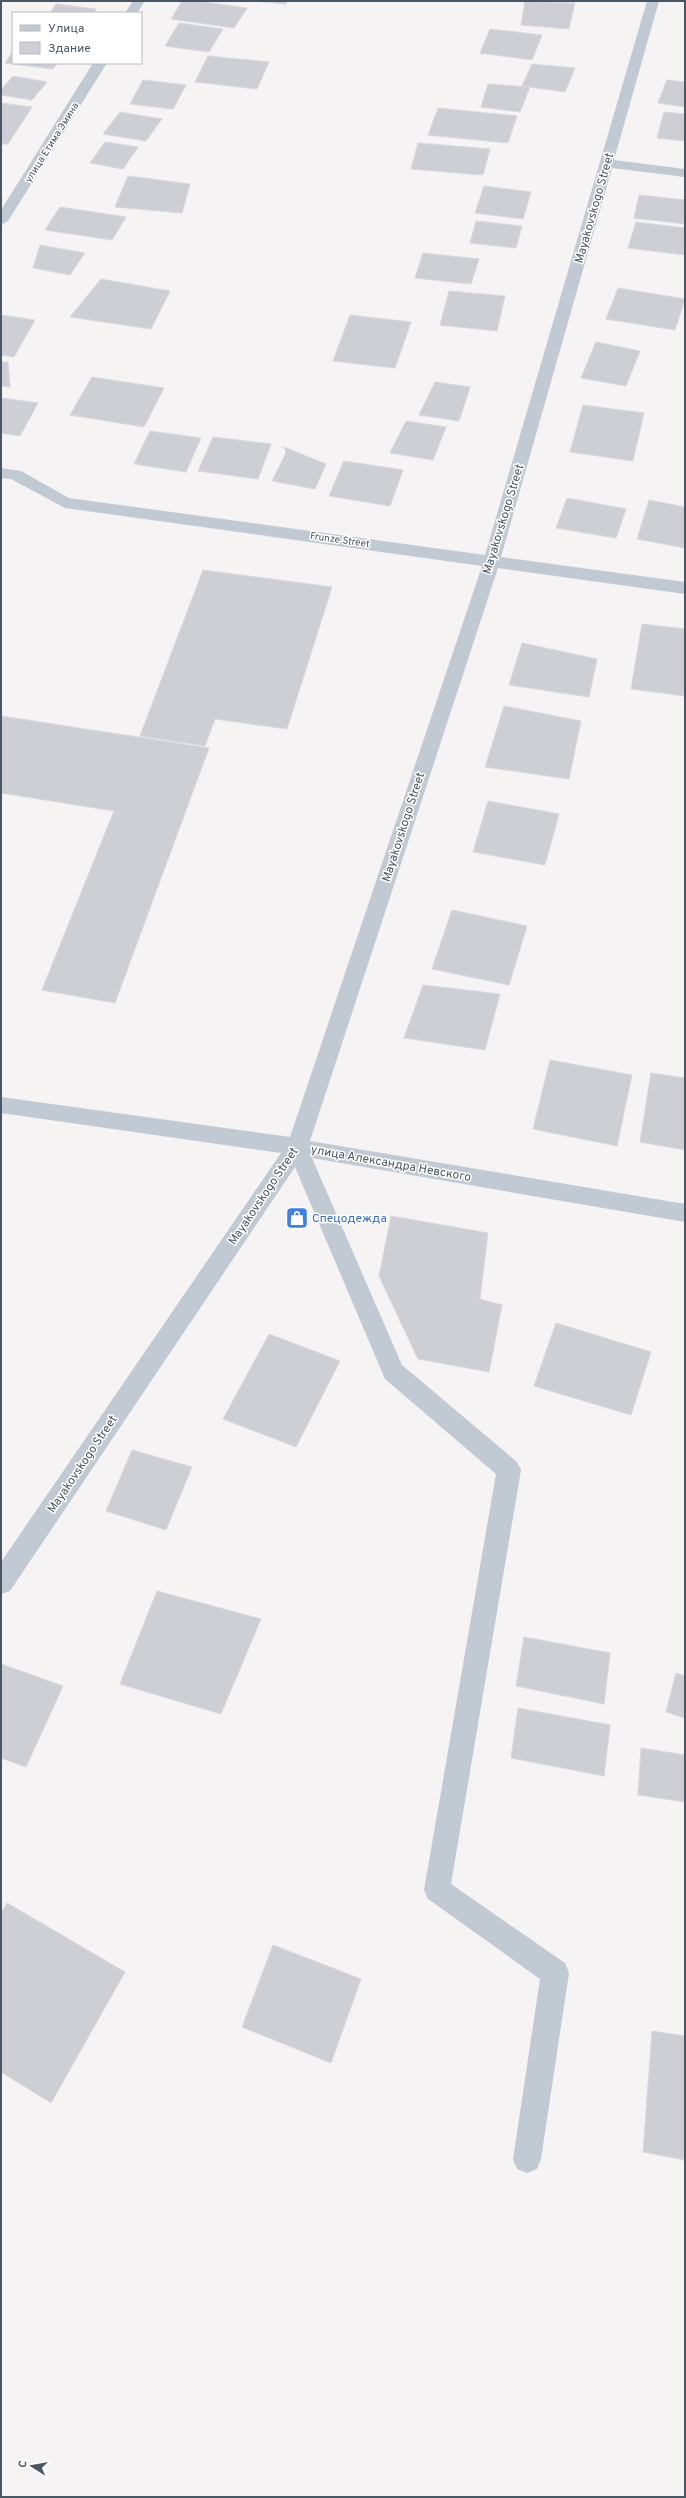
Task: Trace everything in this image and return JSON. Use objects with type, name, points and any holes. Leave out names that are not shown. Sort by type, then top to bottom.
[{"type":"street","points":[[132,12],[139,1]]},
{"type":"street","name":"Mayakovskogo Street","points":[[1,1583],[297,1148],[492,560],[653,1]]},
{"type":"street","name":"улица Етима Эмина","points":[[1,221],[99,64]]},
{"type":"street","points":[[607,163],[685,173]]},
{"type":"street","name":"Frunze Street","points":[[1,473],[15,475],[65,503],[492,560],[685,588]]},
{"type":"street","name":"улица Александра Невского","points":[[1,1105],[297,1148],[685,1213]]},
{"type":"street","points":[[297,1148],[393,1372],[509,1470],[437,1890],[555,1973],[527,2159]]},
{"type":"building","points":[[182,1],[198,1],[247,8],[234,28],[171,19]]},
{"type":"building","points":[[254,1],[287,1],[286,4]]},
{"type":"building","points":[[525,1],[575,3],[569,29],[521,25]]},
{"type":"building","points":[[56,4],[96,9],[94,12],[51,12]]},
{"type":"building","points":[[179,23],[223,29],[209,52],[165,46]]},
{"type":"building","points":[[490,29],[542,35],[532,60],[480,53]]},
{"type":"building","points":[[12,52],[12,64],[5,63]]},
{"type":"building","points":[[208,56],[269,62],[257,89],[195,82]]},
{"type":"building","points":[[13,64],[56,64],[53,69]]},
{"type":"building","points":[[532,64],[575,68],[565,92],[522,86]]},
{"type":"building","points":[[13,76],[47,82],[32,100],[1,95],[1,90]]},
{"type":"building","points":[[143,80],[186,85],[173,109],[130,104]]},
{"type":"building","points":[[667,80],[685,82],[685,107],[658,103]]},
{"type":"building","points":[[488,84],[530,87],[520,112],[481,107]]},
{"type":"building","points":[[1,103],[32,107],[8,144],[1,144]]},
{"type":"building","points":[[438,108],[517,116],[508,143],[428,135]]},
{"type":"building","points":[[120,112],[162,119],[146,141],[103,134]]},
{"type":"building","points":[[664,112],[685,114],[685,141],[657,138]]},
{"type":"building","points":[[105,142],[138,147],[123,169],[90,163]]},
{"type":"building","points":[[418,143],[490,149],[483,175],[411,169]]},
{"type":"building","points":[[128,176],[190,184],[182,213],[115,207]]},
{"type":"building","points":[[484,186],[531,192],[523,219],[475,213]]},
{"type":"building","points":[[639,195],[685,200],[685,224],[634,218]]},
{"type":"building","points":[[60,207],[126,217],[112,240],[45,230]]},
{"type":"building","points":[[476,221],[522,226],[516,248],[470,243]]},
{"type":"building","points":[[636,222],[685,228],[685,255],[628,248]]},
{"type":"building","points":[[40,245],[85,253],[70,275],[33,268]]},
{"type":"building","points":[[423,253],[479,259],[471,284],[415,278]]},
{"type":"building","points":[[101,279],[170,291],[151,329],[70,317]]},
{"type":"building","points":[[618,288],[685,299],[675,330],[606,319]]},
{"type":"building","points":[[449,291],[505,296],[497,331],[440,325]]},
{"type":"building","points":[[1,315],[35,320],[14,357],[1,355]]},
{"type":"building","points":[[350,315],[411,322],[395,368],[333,361]]},
{"type":"building","points":[[596,342],[640,351],[626,386],[581,378]]},
{"type":"building","points":[[1,362],[8,362],[10,387],[1,386]]},
{"type":"building","points":[[92,377],[164,388],[144,427],[70,415]]},
{"type":"building","points":[[435,382],[470,387],[459,421],[419,415]]},
{"type":"building","points":[[1,398],[38,403],[20,436],[1,433]]},
{"type":"building","points":[[583,405],[644,413],[633,461],[570,452]]},
{"type":"building","points":[[406,421],[446,427],[433,460],[390,453]]},
{"type":"building","points":[[150,431],[201,438],[186,472],[134,464]]},
{"type":"building","points":[[213,437],[271,444],[258,479],[198,471]]},
{"type":"building","points":[[284,447],[326,464],[315,489],[272,481],[286,453]]},
{"type":"building","points":[[344,461],[403,470],[390,506],[329,496]]},
{"type":"building","points":[[567,498],[626,509],[616,538],[556,528]]},
{"type":"building","points":[[649,500],[685,507],[685,548],[637,539]]},
{"type":"building","points":[[203,570],[332,587],[287,729],[215,719],[205,746],[140,736]]},
{"type":"building","points":[[642,624],[685,629],[685,696],[631,689]]},
{"type":"building","points":[[522,643],[597,659],[589,697],[509,685]]},
{"type":"building","points":[[504,706],[581,721],[569,779],[485,767]]},
{"type":"building","points":[[1,716],[209,748],[115,1003],[42,990],[114,811],[1,793]]},
{"type":"building","points":[[488,801],[559,814],[545,865],[473,852]]},
{"type":"building","points":[[452,910],[527,926],[509,985],[432,969]]},
{"type":"building","points":[[423,985],[500,994],[485,1050],[404,1038]]},
{"type":"building","points":[[550,1060],[632,1075],[617,1146],[533,1129]]},
{"type":"building","points":[[651,1073],[685,1078],[685,1150],[640,1142]]},
{"type":"building","points":[[391,1216],[488,1233],[480,1299],[502,1305],[489,1372],[418,1359],[379,1276]]},
{"type":"building","points":[[556,1323],[651,1352],[631,1415],[534,1386]]},
{"type":"building","points":[[269,1334],[340,1361],[296,1447],[223,1419]]},
{"type":"building","points":[[132,1450],[192,1467],[166,1530],[106,1511]]},
{"type":"building","points":[[157,1591],[261,1619],[221,1714],[120,1684]]},
{"type":"building","points":[[524,1637],[610,1653],[604,1704],[516,1686]]},
{"type":"building","points":[[1,1664],[63,1686],[26,1767],[1,1758]]},
{"type":"building","points":[[676,1673],[685,1676],[685,1718],[666,1712]]},
{"type":"building","points":[[518,1708],[610,1725],[604,1776],[511,1758]]},
{"type":"building","points":[[641,1748],[685,1755],[685,1802],[638,1795]]},
{"type":"building","points":[[7,1903],[125,1972],[51,2103],[1,2072],[1,1913]]},
{"type":"building","points":[[273,1945],[361,1979],[331,2063],[242,2027]]},
{"type":"building","points":[[652,2031],[685,2036],[685,2160],[643,2152]]},
{"type":"place","name":"Спецодежда","points":[[297,1218]]}]
